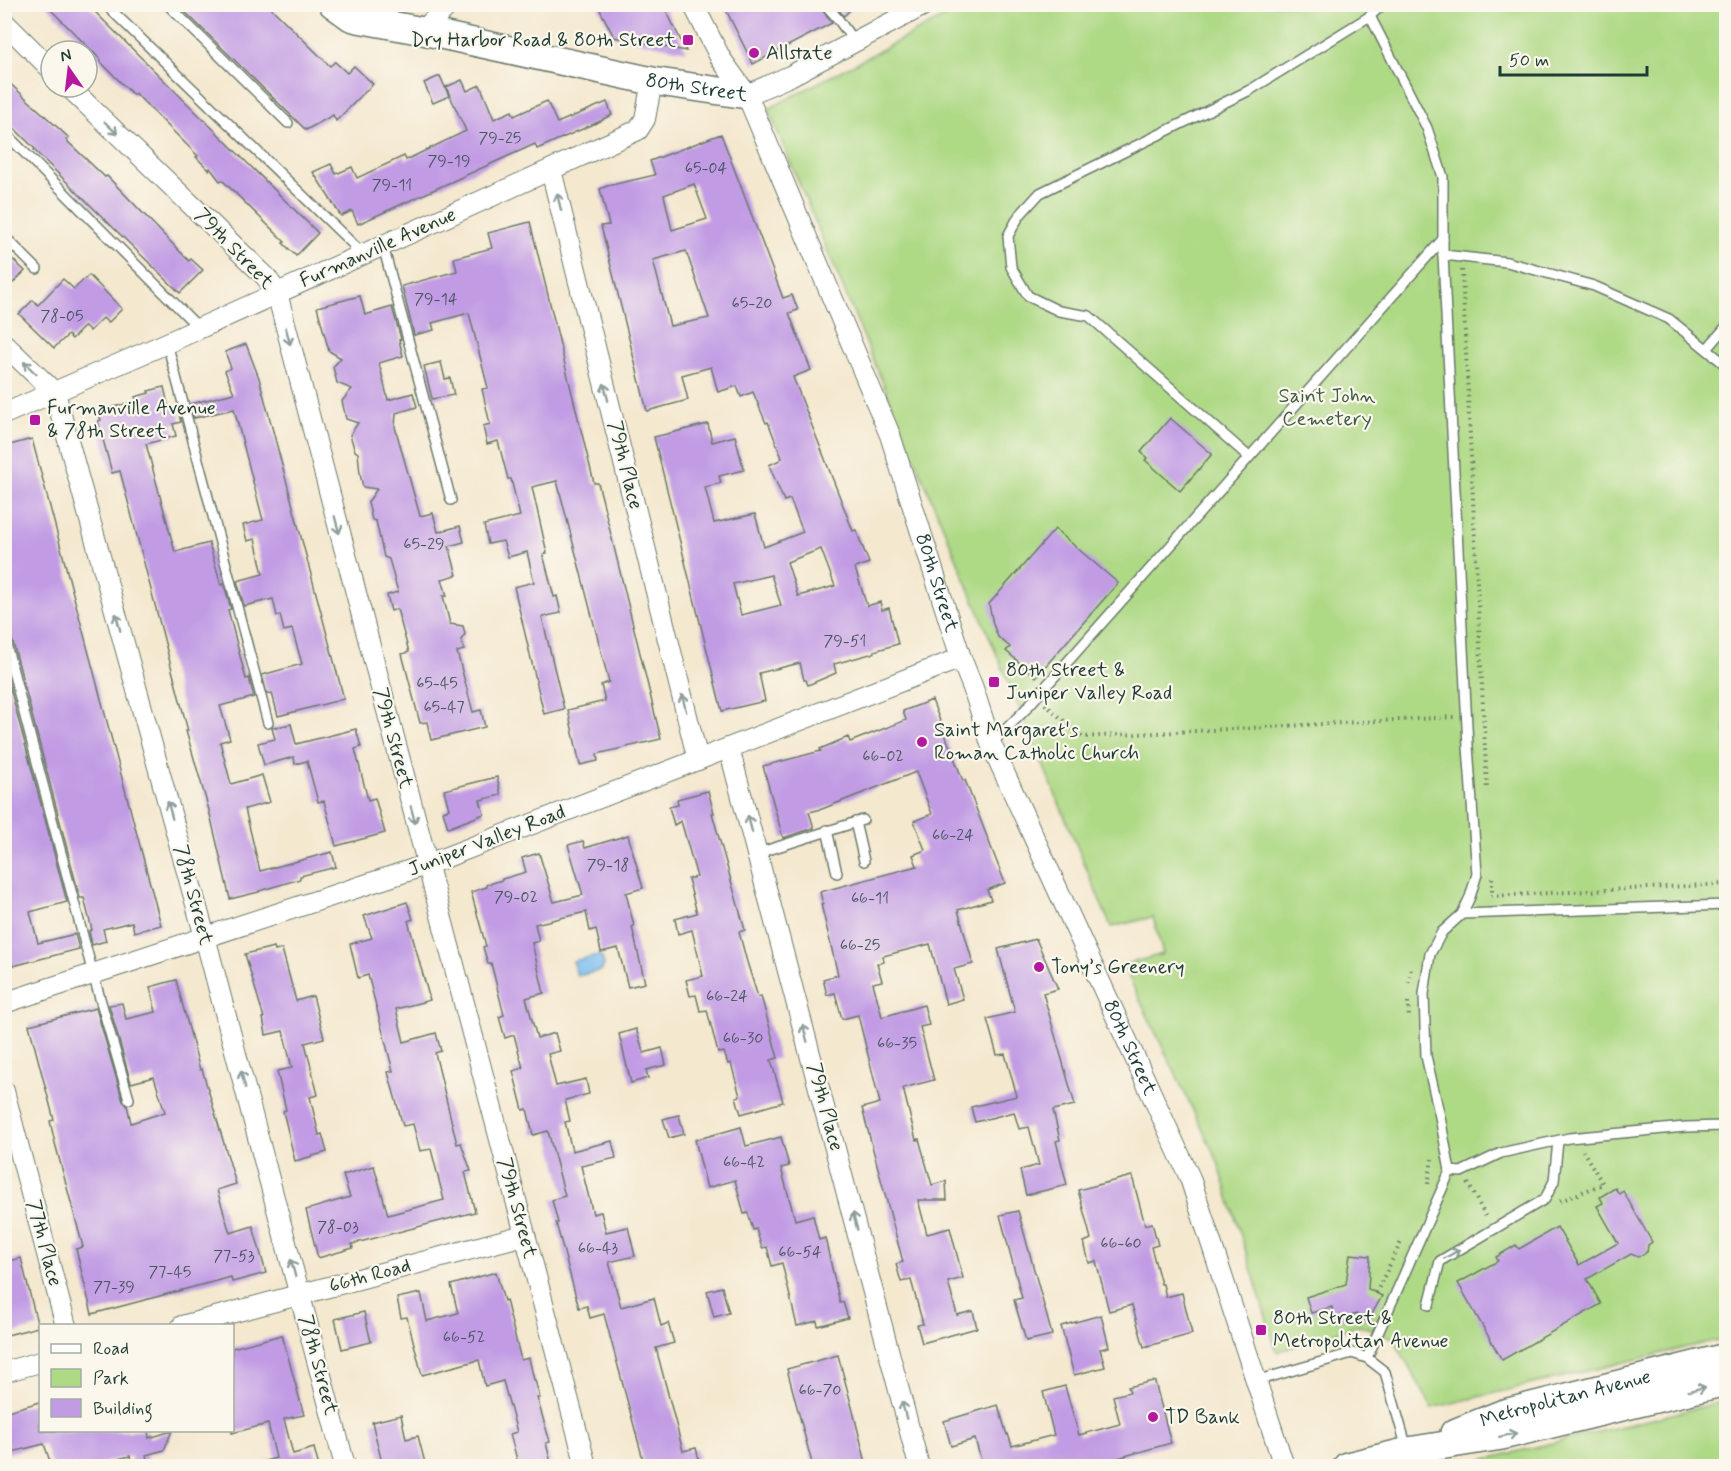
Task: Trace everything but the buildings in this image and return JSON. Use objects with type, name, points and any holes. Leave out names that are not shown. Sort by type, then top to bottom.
[{"type":"main road","name":"80th Street","points":[[333,4],[351,17],[652,81],[747,94]]},
{"type":"main road","name":"Metropolitan Avenue","points":[[1410,1459],[1504,1413],[1726,1358]]},
{"type":"main road","name":"Metropolitan Avenue","points":[[1347,1467],[1410,1459],[1726,1382]]},
{"type":"street","points":[[423,31],[449,4]]},
{"type":"street","points":[[693,4],[721,59],[747,94],[790,76],[926,4]]},
{"type":"street","points":[[4,22],[39,57]]},
{"type":"street","name":"Furmanville Avenue","points":[[4,414],[167,343],[638,130],[645,119],[652,81]]},
{"type":"street","name":"80th Street","points":[[747,94],[890,435],[991,744],[1190,1178],[1284,1467]]},
{"type":"street","name":"79th Street","points":[[81,99],[266,277],[277,293],[586,1467]]},
{"type":"street","name":"79th Place","points":[[551,170],[698,760]]},
{"type":"street","points":[[4,344],[55,393]]},
{"type":"street","name":"78th Street","points":[[55,393],[205,937],[345,1467]]},
{"type":"street","name":"Juniper Valley Road","points":[[4,1003],[426,865],[961,658]]},
{"type":"street","name":"79th Place","points":[[729,748],[919,1467]]},
{"type":"street","name":"77th Place","points":[[4,1091],[65,1324]]},
{"type":"street","name":"66th Road","points":[[190,1324],[524,1235]]},
{"type":"street","points":[[4,1372],[39,1362]]},
{"type":"lane","points":[[105,4],[363,254]]},
{"type":"lane","points":[[167,4],[288,123]]},
{"type":"lane","points":[[825,4],[855,43]]},
{"type":"lane","points":[[1249,457],[1089,316],[1059,311],[1028,296],[1011,267],[1008,236],[1019,216],[1041,193],[1250,90],[1370,16],[1383,4]]},
{"type":"lane","points":[[1367,1358],[1450,1171],[1426,1056],[1424,994],[1430,954],[1442,932],[1462,914],[1477,874],[1443,255],[1443,177],[1427,128],[1370,16]]},
{"type":"lane","points":[[4,132],[199,328]]},
{"type":"lane","points":[[4,236],[37,269]]},
{"type":"lane","points":[[991,744],[1012,725],[1443,239]]},
{"type":"lane","points":[[383,246],[451,500]]},
{"type":"lane","points":[[1443,255],[1507,262],[1594,286],[1669,319],[1726,365]]},
{"type":"lane","points":[[1707,349],[1726,327]]},
{"type":"lane","points":[[167,343],[268,723]]},
{"type":"lane","points":[[4,637],[93,974],[129,1099]]},
{"type":"lane","points":[[758,853],[859,821],[864,861]]},
{"type":"lane","points":[[827,830],[837,873]]},
{"type":"lane","points":[[1462,914],[1726,906]]},
{"type":"lane","points":[[1450,1171],[1461,1172],[1501,1152],[1558,1141],[1685,1127],[1726,1126]]},
{"type":"lane","points":[[1429,1305],[1440,1261],[1545,1199],[1554,1181],[1558,1141]]},
{"type":"lane","points":[[1256,1381],[1352,1353],[1367,1358],[1385,1372],[1410,1459]]},
{"type":"path","points":[[1462,257],[1488,801]]},
{"type":"path","points":[[1036,697],[1082,737],[1467,717]]},
{"type":"path","points":[[1491,872],[1492,896]]},
{"type":"path","points":[[1470,897],[1726,884]]},
{"type":"path","points":[[1409,987],[1410,966]]},
{"type":"path","points":[[1409,997],[1409,1030]]},
{"type":"path","points":[[1426,1189],[1432,1158]]},
{"type":"path","points":[[1461,1172],[1493,1230]]},
{"type":"path","points":[[1376,1293],[1404,1235]]},
{"type":"green space","name":"Saint John Cemetery","points":[[967,5],[1726,5],[1726,1338],[1432,1408],[1393,1338],[1379,1332],[1359,1325],[1277,1352],[1218,1162],[1123,965],[1163,954],[1153,917],[1111,927],[768,109]]},
{"type":"green space","points":[[1726,1401],[1726,1466],[1458,1466]]},
{"type":"water","points":[[598,955],[602,957],[604,965],[602,970],[577,976],[573,961]]},
{"type":"place","name":"Dry Harbor Road & 80th Street","points":[[688,40]]},
{"type":"place","name":"Allstate","points":[[754,53]]},
{"type":"place","name":"Furmanville Avenue & 78th Street","points":[[35,420]]},
{"type":"place","name":"80th Street & Juniper Valley Road","points":[[994,682]]},
{"type":"place","name":"Saint Margaret's Roman Catholic Church","points":[[922,742]]},
{"type":"place","name":"Tony’s Greenery","points":[[1039,967]]},
{"type":"place","name":"80th Street & Metropolitan Avenue","points":[[1261,1330]]},
{"type":"place","name":"TD Bank","points":[[1153,1417]]}]
